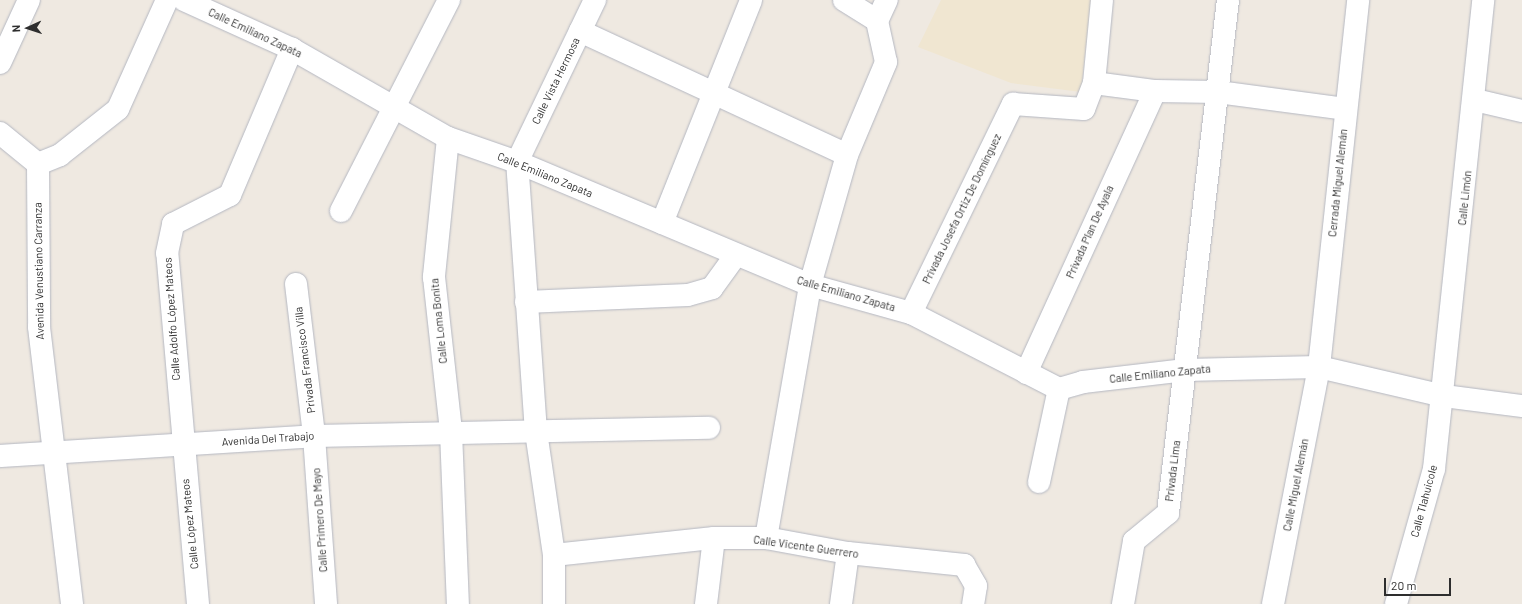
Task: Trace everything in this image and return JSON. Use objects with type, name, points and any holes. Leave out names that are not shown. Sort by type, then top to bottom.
[{"type":"street","points":[[0,63],[29,0]]},
{"type":"street","points":[[0,133],[38,164],[60,155],[118,109],[167,0]]},
{"type":"street","name":"Calle Emiliano Zapata","points":[[184,0],[292,49],[395,110],[448,138],[517,162],[810,285],[911,313],[1059,389],[1083,382],[1185,370],[1319,367],[1444,396],[1522,406]]},
{"type":"street","points":[[341,211],[395,110],[449,0]]},
{"type":"street","name":"Calle Vista Hermosa","points":[[517,162],[594,0]]},
{"type":"street","points":[[662,223],[715,95],[751,0]]},
{"type":"street","points":[[844,0],[877,22]]},
{"type":"street","points":[[766,538],[810,285],[847,154],[886,62],[877,22],[887,0]]},
{"type":"street","points":[[1102,0],[1094,82],[1155,91],[1218,92],[1345,109]]},
{"type":"street","name":"Privada Lima","points":[[1123,604],[1134,541],[1168,513],[1228,0]]},
{"type":"street","name":"Cerrada Miguel Alemán","points":[[1319,367],[1345,109],[1358,0]]},
{"type":"street","name":"Calle Limón","points":[[1444,396],[1475,100],[1483,0]]},
{"type":"street","points":[[580,31],[715,95],[847,154]]},
{"type":"street","name":"Calle Adolfo López Mateos","points":[[182,444],[167,253],[173,224],[230,195],[292,49]]},
{"type":"street","name":"Privada Josefa Ortiz De Domínguez","points":[[911,313],[1013,104],[1084,109],[1094,82]]},
{"type":"street","name":"Privada Plan De Ayala","points":[[1026,373],[1155,91]]},
{"type":"street","points":[[1475,100],[1522,111]]},
{"type":"street","name":"Calle Loma Bonita","points":[[448,138],[434,277],[451,432],[458,604]]},
{"type":"street","points":[[517,162],[536,432],[554,555],[554,604]]},
{"type":"street","name":"Avenida Venustiano Carranza","points":[[38,164],[39,327],[72,604]]},
{"type":"street","points":[[526,302],[688,295],[712,288],[736,255]]},
{"type":"street","name":"Privada Francisco Villa","points":[[296,284],[314,436]]},
{"type":"street","name":"Calle Miguel Alemán","points":[[1273,604],[1319,367]]},
{"type":"street","points":[[1039,482],[1059,389]]},
{"type":"street","name":"Calle Tlahuicole","points":[[1396,604],[1434,469],[1444,396]]},
{"type":"street","points":[[536,432],[709,428]]},
{"type":"street","name":"Avenida Del Trabajo","points":[[0,456],[53,451],[314,436],[451,432],[536,432]]},
{"type":"street","name":"Calle Primero De Mayo","points":[[314,436],[326,604]]},
{"type":"street","name":"Calle López Mateos","points":[[182,444],[198,604]]},
{"type":"street","points":[[706,604],[714,538]]},
{"type":"street","name":"Calle Vicente Guerrero","points":[[554,555],[714,538],[766,538],[848,553],[964,565],[974,595]]},
{"type":"street","points":[[841,604],[848,553]]},
{"type":"shaded area","points":[[941,0],[1091,0],[1081,92],[1011,83],[918,47]]}]
